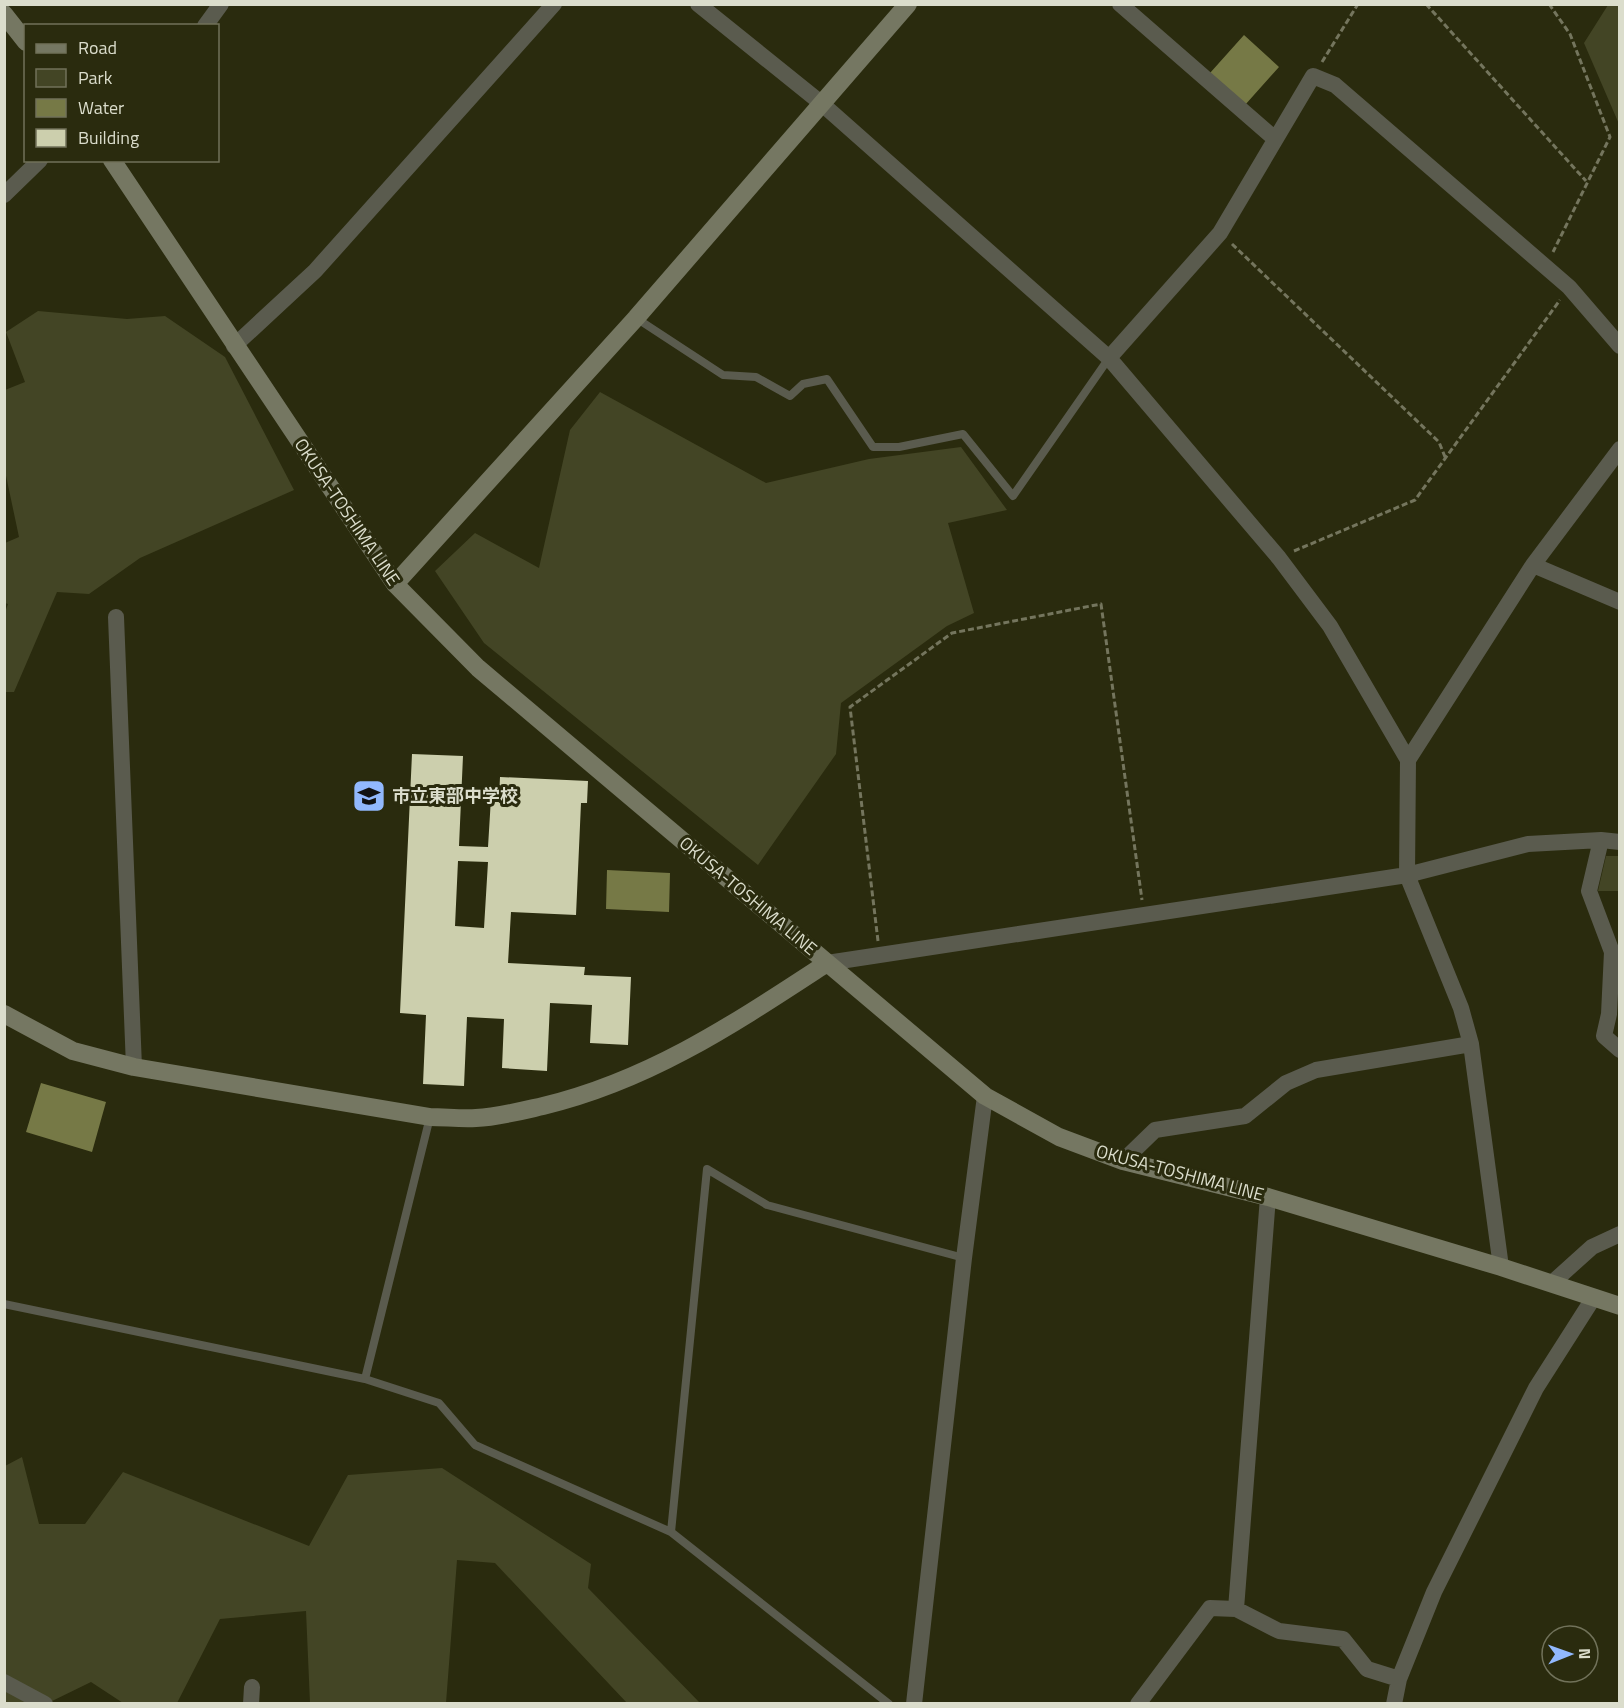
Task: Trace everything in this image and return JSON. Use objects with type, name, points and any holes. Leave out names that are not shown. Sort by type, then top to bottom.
[{"type":"main road","points":[[395,584],[636,318],[908,4]]},
{"type":"main road","points":[[4,14],[24,39]]},
{"type":"main road","name":"OKUSA-TOSHIMA LINE","points":[[113,162],[395,584],[478,668],[985,1096],[1059,1137],[1123,1161],[1268,1197],[1501,1267],[1620,1306]]},
{"type":"main road","points":[[4,1014],[73,1051],[134,1067],[430,1117],[476,1118],[513,1113],[572,1099],[626,1081],[688,1051],[827,963]]},
{"type":"street","points":[[206,24],[221,4]]},
{"type":"street","points":[[234,346],[315,271],[554,4]]},
{"type":"street","points":[[698,4],[821,103],[1110,358],[1279,558],[1330,626],[1408,760],[1407,875],[1461,1008],[1471,1044],[1501,1267]]},
{"type":"street","points":[[1120,4],[1275,139]]},
{"type":"street","points":[[1110,358],[1220,232],[1313,76],[1335,85],[1569,287],[1620,346]]},
{"type":"street","points":[[4,195],[38,162]]},
{"type":"street","points":[[1408,760],[1533,565],[1620,449]]},
{"type":"street","points":[[1533,565],[1620,602]]},
{"type":"street","points":[[116,618],[134,1067]]},
{"type":"street","points":[[827,963],[880,957],[1143,914],[1407,875],[1528,844],[1601,840],[1620,842]]},
{"type":"street","points":[[1601,840],[1589,891],[1612,952],[1609,1014],[1604,1036],[1620,1050]]},
{"type":"street","points":[[1123,1161],[1155,1130],[1245,1116],[1286,1083],[1316,1070],[1471,1044]]},
{"type":"street","points":[[914,1704],[964,1258],[985,1096]]},
{"type":"street","points":[[1236,1609],[1268,1197]]},
{"type":"street","points":[[1552,1283],[1592,1247],[1620,1234]]},
{"type":"street","points":[[1394,1704],[1399,1679],[1434,1592],[1536,1388],[1594,1297]]},
{"type":"street","points":[[1138,1704],[1210,1608],[1236,1609],[1279,1631],[1343,1639],[1367,1669],[1399,1679]]},
{"type":"street","points":[[4,1682],[45,1704]]},
{"type":"lane","points":[[636,318],[723,375],[756,377],[790,396],[804,384],[827,379],[873,447],[899,447],[963,434],[1013,496],[1110,358]]},
{"type":"lane","points":[[365,1379],[430,1117]]},
{"type":"lane","points":[[671,1532],[707,1169],[767,1205],[964,1258]]},
{"type":"lane","points":[[4,1304],[365,1379],[439,1403],[475,1445],[671,1532],[889,1704]]},
{"type":"path","points":[[1313,76],[1358,4]]},
{"type":"path","points":[[1426,4],[1586,181]]},
{"type":"path","points":[[1545,267],[1610,137],[1570,34],[1549,4]]},
{"type":"path","points":[[1220,232],[1439,442],[1445,457]]},
{"type":"path","points":[[1279,558],[1415,500],[1569,287]]},
{"type":"path","points":[[880,957],[850,707],[952,633],[1101,604],[1143,914]]},
{"type":"green space","points":[[1608,5],[1619,5],[1619,124],[1584,43]]},
{"type":"green space","points":[[38,311],[127,319],[165,316],[225,357],[294,490],[140,558],[89,594],[57,592],[14,692],[5,692],[4,615],[8,604],[5,603],[5,543],[19,537],[5,471],[5,390],[25,382],[6,332]]},
{"type":"green space","points":[[600,392],[766,483],[869,459],[961,447],[1007,510],[948,523],[974,613],[947,626],[841,703],[836,754],[758,865],[484,643],[435,571],[475,533],[539,568],[570,430]]},
{"type":"green space","points":[[1606,856],[1619,856],[1619,891],[1598,891]]},
{"type":"green space","points":[[22,1457],[39,1524],[85,1524],[123,1472],[309,1546],[348,1475],[442,1468],[591,1564],[588,1588],[700,1703],[627,1703],[495,1563],[457,1560],[446,1703],[310,1703],[306,1611],[220,1619],[177,1703],[123,1703],[91,1682],[48,1703],[5,1704],[5,1466]]},
{"type":"water","points":[[1244,35],[1279,67],[1245,105],[1210,73]]},
{"type":"water","points":[[607,870],[670,873],[669,912],[606,909]]},
{"type":"water","points":[[41,1083],[106,1102],[92,1152],[26,1132]]},
{"type":"building","points":[[412,754],[463,756],[459,846],[488,847],[491,798],[499,798],[500,777],[588,781],[587,803],[581,803],[576,915],[511,912],[508,963],[585,967],[584,975],[631,977],[628,1045],[590,1043],[592,1005],[550,1003],[547,1071],[502,1068],[504,1019],[467,1017],[464,1086],[423,1084],[426,1015],[400,1013]],"holes":[[[458,861],[488,862],[484,928],[455,926]]]},
{"type":"place","name":"市立東部中学校","points":[[369,796]]}]
